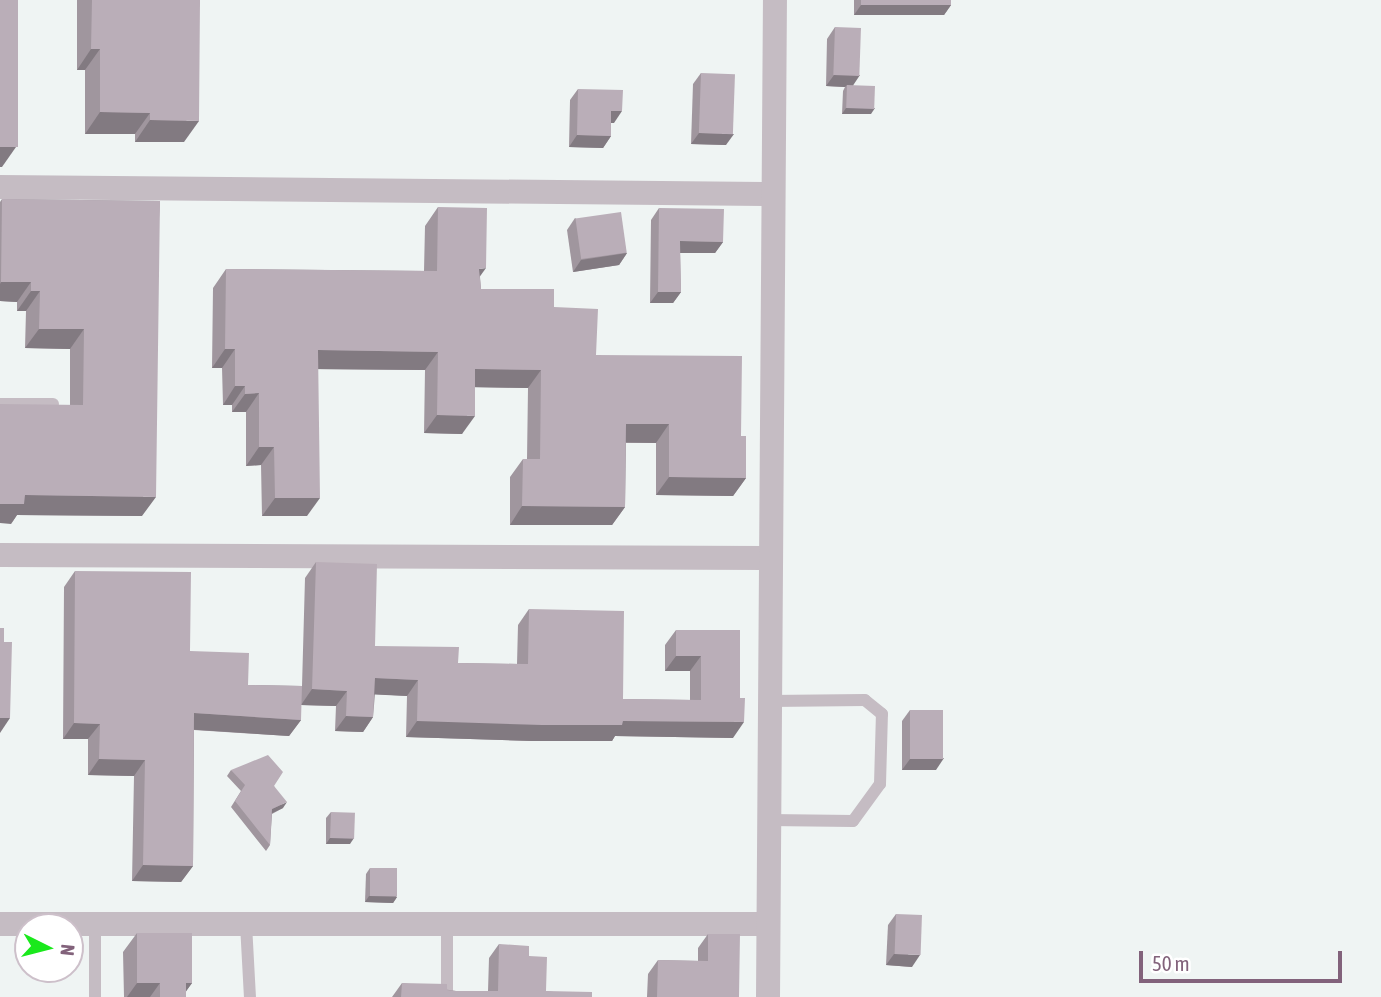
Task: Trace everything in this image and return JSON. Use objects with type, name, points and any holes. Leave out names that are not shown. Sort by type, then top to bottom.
[{"type":"street","points":[[768,997],[775,0]]},
{"type":"street","points":[[0,187],[774,194]]},
{"type":"street","points":[[0,555],[771,558]]},
{"type":"street","points":[[0,925],[768,924]]},
{"type":"lane","points":[[0,404],[53,404]]},
{"type":"lane","points":[[769,820],[853,821],[880,784],[882,714],[865,700],[770,701]]},
{"type":"lane","points":[[95,924],[95,997]]},
{"type":"lane","points":[[246,924],[250,997]]},
{"type":"lane","points":[[447,924],[447,997]]},
{"type":"building","points":[[0,0],[18,0],[18,147],[0,147]]},
{"type":"building","points":[[92,0],[200,0],[199,121],[150,120],[150,113],[100,112],[100,49],[91,49]]},
{"type":"building","points":[[861,0],[951,0],[951,5],[861,5]]},
{"type":"building","points":[[835,27],[861,28],[859,76],[833,75]]},
{"type":"building","points":[[701,73],[735,74],[733,134],[699,133]]},
{"type":"building","points":[[847,85],[875,86],[874,109],[846,108]]},
{"type":"building","points":[[578,89],[623,90],[622,111],[611,111],[611,136],[577,135]]},
{"type":"building","points":[[2,199],[160,201],[156,497],[25,495],[24,504],[0,504],[0,404],[83,405],[84,329],[39,329],[40,291],[31,291],[31,282],[1,282]]},
{"type":"building","points":[[438,207],[487,208],[486,268],[479,269],[481,289],[554,289],[554,307],[598,309],[596,355],[742,356],[741,436],[746,436],[746,478],[669,477],[669,424],[626,424],[625,507],[522,506],[523,459],[540,459],[541,370],[475,369],[475,416],[437,415],[438,352],[318,350],[320,498],[275,498],[274,447],[259,447],[259,393],[245,394],[245,386],[235,386],[235,349],[225,349],[226,269],[437,271]]},
{"type":"building","points":[[659,208],[724,209],[723,242],[680,241],[681,292],[658,292]]},
{"type":"building","points":[[621,212],[627,253],[581,259],[575,218]]},
{"type":"building","points":[[316,562],[377,564],[375,646],[459,647],[458,663],[528,664],[529,609],[624,611],[623,699],[701,700],[701,656],[676,656],[676,630],[740,630],[740,698],[745,698],[744,722],[623,721],[622,725],[542,725],[417,721],[418,680],[375,678],[373,717],[346,716],[347,691],[312,689]]},
{"type":"building","points":[[75,571],[191,572],[190,651],[249,653],[248,685],[302,686],[301,720],[194,713],[193,866],[143,865],[145,760],[99,759],[100,724],[74,723]]},
{"type":"building","points":[[0,628],[4,628],[4,642],[12,642],[10,718],[0,718]]},
{"type":"building","points":[[910,710],[943,710],[943,759],[910,759]]},
{"type":"building","points":[[268,755],[283,772],[274,786],[287,802],[272,809],[270,845],[235,801],[245,785],[231,770]]},
{"type":"building","points":[[331,812],[355,813],[354,839],[330,838]]},
{"type":"building","points":[[370,868],[397,868],[397,896],[370,896]]},
{"type":"building","points":[[896,914],[922,915],[921,955],[895,954]]},
{"type":"building","points":[[137,933],[192,933],[192,983],[186,983],[186,997],[160,997],[160,983],[137,983]]},
{"type":"building","points":[[708,934],[740,934],[739,997],[657,997],[658,960],[708,961]]},
{"type":"building","points":[[499,944],[529,946],[529,956],[547,957],[546,991],[592,992],[592,997],[401,997],[402,983],[447,984],[447,990],[456,991],[498,991]]}]
